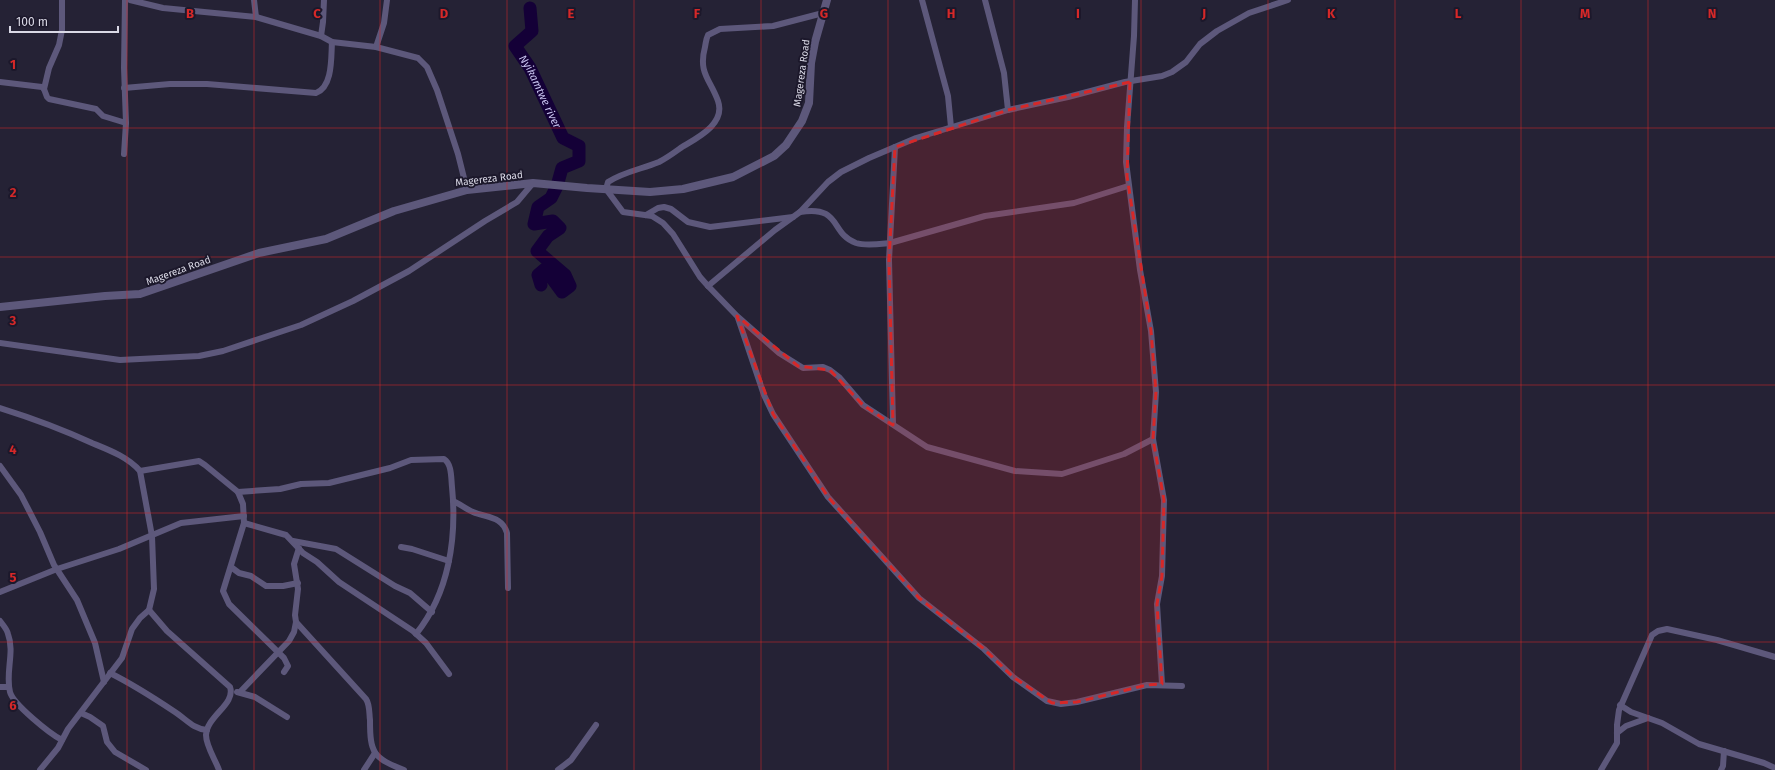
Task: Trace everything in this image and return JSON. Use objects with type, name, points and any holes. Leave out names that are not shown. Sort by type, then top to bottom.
[{"type":"street","points":[[62,0],[62,30],[59,45],[49,68],[44,89],[47,97],[50,99],[96,109],[103,116],[126,124]]},
{"type":"street","points":[[124,154],[126,124],[124,88],[125,0]]},
{"type":"street","points":[[130,0],[175,10],[256,16],[320,36],[332,42],[376,47],[415,57],[421,60],[427,67],[437,90],[458,154],[467,190]]},
{"type":"street","points":[[254,0],[256,16]]},
{"type":"street","points":[[320,36],[323,22],[324,0]]},
{"type":"street","points":[[376,47],[384,24],[387,0]]},
{"type":"street","name":"Magereza Road","points":[[0,307],[105,296],[140,294],[259,253],[326,239],[394,211],[440,196],[467,190],[533,183],[650,192],[683,189],[733,177],[774,156],[796,133],[806,112],[811,84],[811,62],[818,27],[827,0]]},
{"type":"street","points":[[922,0],[948,96],[951,127]]},
{"type":"street","points":[[985,0],[1004,73],[1008,110]]},
{"type":"street","points":[[1135,0],[1126,151],[1128,186],[1151,337],[1156,406],[1153,439],[1164,500],[1162,576],[1157,604],[1162,684]]},
{"type":"street","points":[[708,286],[800,212],[828,182],[841,172],[868,158],[916,138],[951,127],[982,120],[1008,110],[1066,98],[1143,78],[1155,78],[1172,72],[1186,62],[1200,44],[1217,31],[1249,13],[1288,0]]},
{"type":"street","points":[[823,13],[773,26],[720,29],[708,35],[702,60],[705,75],[720,106],[719,114],[706,132],[660,161],[623,174],[607,184],[606,189],[623,212],[646,215],[657,219],[667,227],[700,277],[738,316],[779,353],[798,366],[806,369],[823,367],[830,370],[839,377],[863,405],[927,447],[1016,471],[1040,474],[1062,474],[1124,454],[1153,439]]},
{"type":"street","points":[[124,88],[170,84],[207,84],[316,93],[322,90],[327,82],[332,42]]},
{"type":"street","points":[[0,82],[44,89]]},
{"type":"street","points":[[893,424],[890,243],[895,148]]},
{"type":"street","points":[[0,343],[120,360],[194,356],[223,352],[301,326],[353,301],[409,271],[485,221],[517,202],[533,183]]},
{"type":"street","points":[[800,212],[813,210],[825,213],[846,236],[857,243],[890,243],[986,216],[1074,203],[1128,186]]},
{"type":"street","points":[[646,215],[658,208],[664,207],[671,209],[688,222],[710,227],[794,217]]},
{"type":"street","points":[[738,316],[764,395],[773,414],[828,497],[919,598],[984,649],[1013,677],[1052,703],[1061,704],[1077,702],[1147,685],[1162,684],[1182,686]]},
{"type":"street","points":[[0,408],[48,424],[110,451],[128,461],[140,471],[152,536],[154,589],[149,610],[140,618],[132,629],[122,658],[81,713],[43,769]]},
{"type":"street","points":[[238,492],[280,489],[301,484],[329,483],[390,468],[410,460],[444,459],[448,461],[453,501],[449,561],[439,595],[432,612],[416,634]]},
{"type":"street","points":[[140,471],[198,461],[205,464],[238,492],[242,498],[244,523],[224,585],[225,597],[237,612],[278,652],[287,664],[284,672]]},
{"type":"street","points":[[0,466],[21,495],[40,532],[56,570],[69,586],[83,611],[99,658],[104,682]]},
{"type":"street","points":[[453,501],[473,512],[495,518],[503,525],[507,537],[506,572],[508,588]]},
{"type":"street","points":[[0,592],[56,570],[119,549],[181,523],[244,516]]},
{"type":"street","points":[[244,523],[286,535],[338,582],[389,614],[416,634],[430,648],[449,674]]},
{"type":"street","points":[[293,541],[320,547],[330,547],[341,552],[380,577],[405,590],[432,612]]},
{"type":"street","points":[[401,547],[449,561]]},
{"type":"street","points":[[240,692],[292,636],[296,622],[298,582],[294,564],[299,548]]},
{"type":"street","points":[[231,567],[239,573],[251,576],[266,586],[283,586],[298,582]]},
{"type":"street","points":[[149,610],[167,631],[223,679],[230,687],[232,692],[231,697],[217,713],[207,730],[207,739],[219,770]]},
{"type":"street","points":[[0,620],[9,636],[9,687],[14,699],[45,730],[62,740]]},
{"type":"street","points":[[296,622],[366,698],[369,708],[372,747],[375,753],[381,760],[404,770]]},
{"type":"street","points":[[1601,770],[1616,745],[1620,705],[1652,635],[1658,631],[1667,629],[1711,638],[1775,657]]},
{"type":"street","points":[[110,673],[176,712],[189,723],[201,730],[207,730]]},
{"type":"street","points":[[0,686],[9,687]]},
{"type":"street","points":[[232,692],[240,692],[254,697],[287,716]]},
{"type":"street","points":[[1620,705],[1632,712],[1673,728],[1699,744],[1764,763],[1775,768]]},
{"type":"street","points":[[81,713],[103,726],[107,742],[115,752],[146,770]]},
{"type":"street","points":[[1617,733],[1626,726],[1648,718]]},
{"type":"street","points":[[558,770],[571,760],[596,725]]},
{"type":"street","points":[[1721,770],[1723,766],[1724,751]]},
{"type":"street","points":[[364,770],[375,753]]},
{"type":"highlighted area","points":[[1130,82],[1127,176],[1151,331],[1156,392],[1153,439],[1164,500],[1162,576],[1157,604],[1162,684],[1147,685],[1077,702],[1052,703],[1013,677],[984,649],[919,598],[828,497],[773,414],[737,316],[798,366],[830,370],[863,405],[893,425],[889,260],[895,147],[1008,110]]},
{"type":"waterway","name":"Nyikamtwe river","points":[[530,8],[532,31],[515,46],[530,68],[563,138],[579,146],[579,161],[562,168],[557,186],[551,198],[538,207],[534,224],[553,221],[560,228],[548,236],[537,251],[565,275],[570,286],[562,292],[545,269],[538,275],[541,285]]}]
